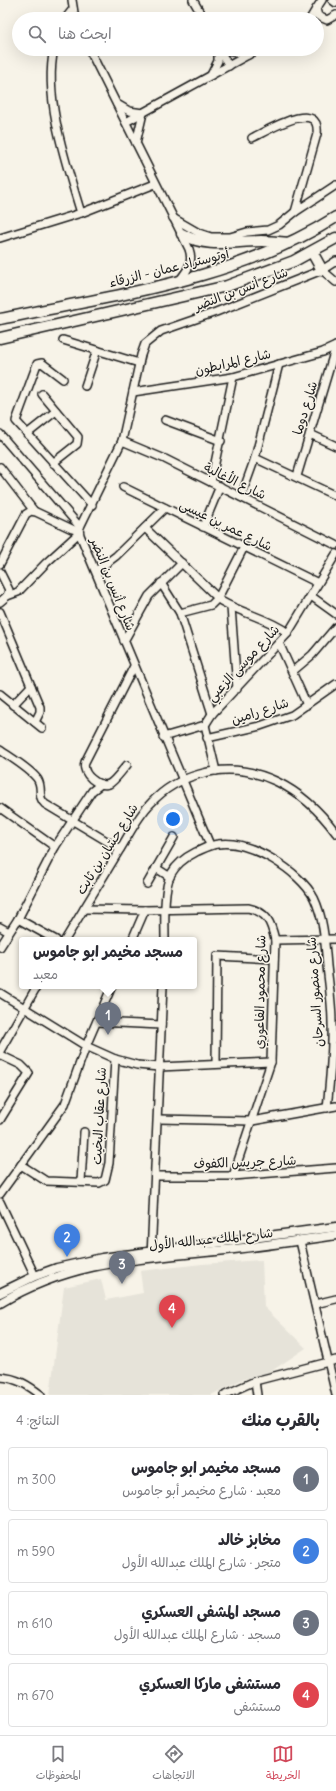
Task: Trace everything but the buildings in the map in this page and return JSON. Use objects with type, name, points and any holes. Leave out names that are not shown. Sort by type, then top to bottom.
[{"type":"highway","name":"أوتوستراد عمان - الزرقاء","points":[[0,319],[178,281],[241,263],[289,243],[336,217]]},
{"type":"highway","points":[[182,234],[196,241],[211,244],[260,241],[289,243]]},
{"type":"highway","points":[[0,338],[203,293],[250,279],[312,252],[336,238]]},
{"type":"highway","points":[[312,252],[322,270]]},
{"type":"main road","name":"شارع الملك عبدالله الأول","points":[[0,1293],[35,1276],[73,1264],[336,1226]]},
{"type":"main road","name":"شارع الملك عبدالله الأول","points":[[0,1303],[32,1284],[58,1275],[150,1253],[300,1241],[336,1235]]},
{"type":"street","points":[[72,0],[74,12]]},
{"type":"street","points":[[193,0],[200,12]]},
{"type":"street","points":[[314,12],[322,0]]},
{"type":"street","points":[[332,0],[336,3]]},
{"type":"street","points":[[324,18],[336,15]]},
{"type":"street","points":[[324,20],[336,24]]},
{"type":"street","points":[[53,56],[51,64],[52,92],[64,153],[81,213]]},
{"type":"street","points":[[93,56],[182,234],[190,254],[191,263],[187,272],[178,281]]},
{"type":"street","points":[[211,76],[218,62],[218,56]]},
{"type":"street","points":[[223,56],[229,66]]},
{"type":"street","points":[[126,122],[246,56]]},
{"type":"street","points":[[117,104],[129,111],[143,113]]},
{"type":"street","points":[[136,143],[143,113]]},
{"type":"street","points":[[252,138],[300,117],[310,118],[316,123],[317,134],[295,212]]},
{"type":"street","points":[[0,238],[81,213],[156,184]]},
{"type":"street","points":[[173,218],[203,235],[230,237],[273,229],[295,212],[336,185]]},
{"type":"street","name":"شارع أنس بن النضر","points":[[210,846],[124,642],[79,530],[122,441],[139,363],[145,344],[161,331],[216,312],[322,270],[336,261]]},
{"type":"street","points":[[322,270],[336,282]]},
{"type":"street","points":[[64,340],[139,363]]},
{"type":"street","name":"شارع المرابطون","points":[[133,392],[233,377],[323,352],[336,346]]},
{"type":"street","name":"شارع دوما","points":[[297,476],[336,346]]},
{"type":"street","points":[[85,386],[97,350]]},
{"type":"street","points":[[64,379],[41,363],[36,365],[16,419],[17,424],[92,505]]},
{"type":"street","points":[[241,497],[255,458],[279,364]]},
{"type":"street","points":[[212,482],[233,377]]},
{"type":"street","points":[[42,394],[78,435],[76,444],[53,463]]},
{"type":"street","points":[[26,434],[56,410]]},
{"type":"street","points":[[165,420],[221,441]]},
{"type":"street","points":[[0,434],[79,530]]},
{"type":"street","points":[[310,434],[336,446]]},
{"type":"street","name":"شارع الأغالبة","points":[[122,441],[212,482],[336,545]]},
{"type":"street","points":[[255,458],[297,476],[336,496]]},
{"type":"street","points":[[0,468],[34,511],[72,529],[79,530]]},
{"type":"street","points":[[203,527],[220,486]]},
{"type":"street","name":"شارع عمر بن عيسى","points":[[123,487],[318,583]]},
{"type":"street","points":[[96,571],[112,559],[164,508]]},
{"type":"street","points":[[0,564],[26,514],[34,511]]},
{"type":"street","points":[[145,528],[218,598],[231,607],[269,621],[288,633]]},
{"type":"street","points":[[0,602],[8,596],[18,592],[79,530]]},
{"type":"street","points":[[180,613],[211,604],[218,598],[244,547]]},
{"type":"street","name":"شارع موسى الزعبي","points":[[205,726],[212,714],[288,633],[336,554]]},
{"type":"street","points":[[124,642],[143,605],[161,583],[182,563]]},
{"type":"street","points":[[1,577],[9,590],[8,596]]},
{"type":"street","points":[[161,583],[180,613],[212,714]]},
{"type":"street","points":[[311,596],[336,614]]},
{"type":"street","points":[[231,607],[232,646],[237,689]]},
{"type":"street","points":[[0,612],[40,709],[35,722]]},
{"type":"street","points":[[293,671],[312,655],[336,627]]},
{"type":"street","points":[[279,643],[293,671],[307,705]]},
{"type":"street","points":[[101,784],[85,773],[85,762],[134,666]]},
{"type":"street","name":"شارع رامين","points":[[207,738],[279,721],[292,715],[336,684]]},
{"type":"street","points":[[13,705],[31,686]]},
{"type":"street","points":[[0,694],[42,728]]},
{"type":"street","points":[[164,737],[205,726],[216,771]]},
{"type":"street","points":[[0,750],[39,781],[40,796],[43,802],[120,849]]},
{"type":"street","points":[[0,948],[55,847],[92,791],[101,784],[111,782],[127,765]]},
{"type":"street","name":"شارع حسّان بن ثابت","points":[[67,937],[146,808],[159,795],[182,780],[216,771],[247,771],[264,775],[277,781],[303,798],[323,816],[336,833]]},
{"type":"street","points":[[92,791],[93,779]]},
{"type":"street","points":[[0,808],[55,847]]},
{"type":"street","points":[[147,884],[174,837]]},
{"type":"street","name":"شارع منصور السرحان","points":[[170,877],[184,860],[210,846],[219,844],[241,846],[255,850],[284,867],[303,883],[313,897],[318,909],[325,938],[332,1029],[327,1108]]},
{"type":"street","points":[[156,868],[170,877],[166,909],[165,937]]},
{"type":"street","name":"شارع محمود الفاعوري","points":[[84,909],[145,910],[248,908],[255,909],[270,920],[275,940],[271,1062],[233,1176]]},
{"type":"street","points":[[133,937],[145,910]]},
{"type":"street","points":[[16,921],[41,937]]},
{"type":"street","points":[[16,921],[50,937]]},
{"type":"street","points":[[0,927],[9,932]]},
{"type":"street","points":[[275,940],[336,939]]},
{"type":"street","points":[[216,1064],[217,956],[274,959]]},
{"type":"street","points":[[0,1050],[35,989]]},
{"type":"street","points":[[0,1194],[65,1104],[86,1046],[111,989]]},
{"type":"street","points":[[150,1253],[158,1119],[163,989]]},
{"type":"street","points":[[0,993],[86,1046],[115,1059],[137,1065],[159,1067],[271,1062]]},
{"type":"street","points":[[97,1022],[161,1025]]},
{"type":"street","points":[[0,1055],[21,1065],[29,1073],[0,1120]]},
{"type":"street","name":"شارع عقاب البخيت","points":[[21,1165],[46,1181],[103,1182],[107,1176],[115,1059]]},
{"type":"street","points":[[158,1119],[252,1121],[336,1106]]},
{"type":"street","points":[[81,1182],[84,1132]]},
{"type":"street","name":"شارع جريس الكفوف","points":[[155,1176],[233,1176],[336,1168]]},
{"type":"street","points":[[0,1202],[35,1276]]},
{"type":"street","points":[[300,1241],[315,1304],[332,1361],[336,1395]]},
{"type":"street","points":[[315,1304],[336,1299]]},
{"type":"street","points":[[224,1395],[255,1381],[332,1361]]},
{"type":"street","points":[[0,1377],[12,1378],[26,1383],[41,1395]]},
{"type":"street","points":[[255,1381],[257,1395]]},
{"type":"shaded area","points":[[262,1260],[264,1307],[306,1348],[270,1372],[241,1380],[211,1395],[50,1395],[64,1287],[101,1279],[106,1300],[143,1293],[140,1271],[202,1264]]},
{"type":"place","name":"مسجد مخيمر ابو جاموس","points":[[108,1035]]},
{"type":"place","name":"مخابز خالد","points":[[67,1257]]},
{"type":"place","name":"مسجد المشفى العسكري","points":[[122,1284]]},
{"type":"place","name":"مستشفى ماركا العسكري","points":[[172,1328]]}]
